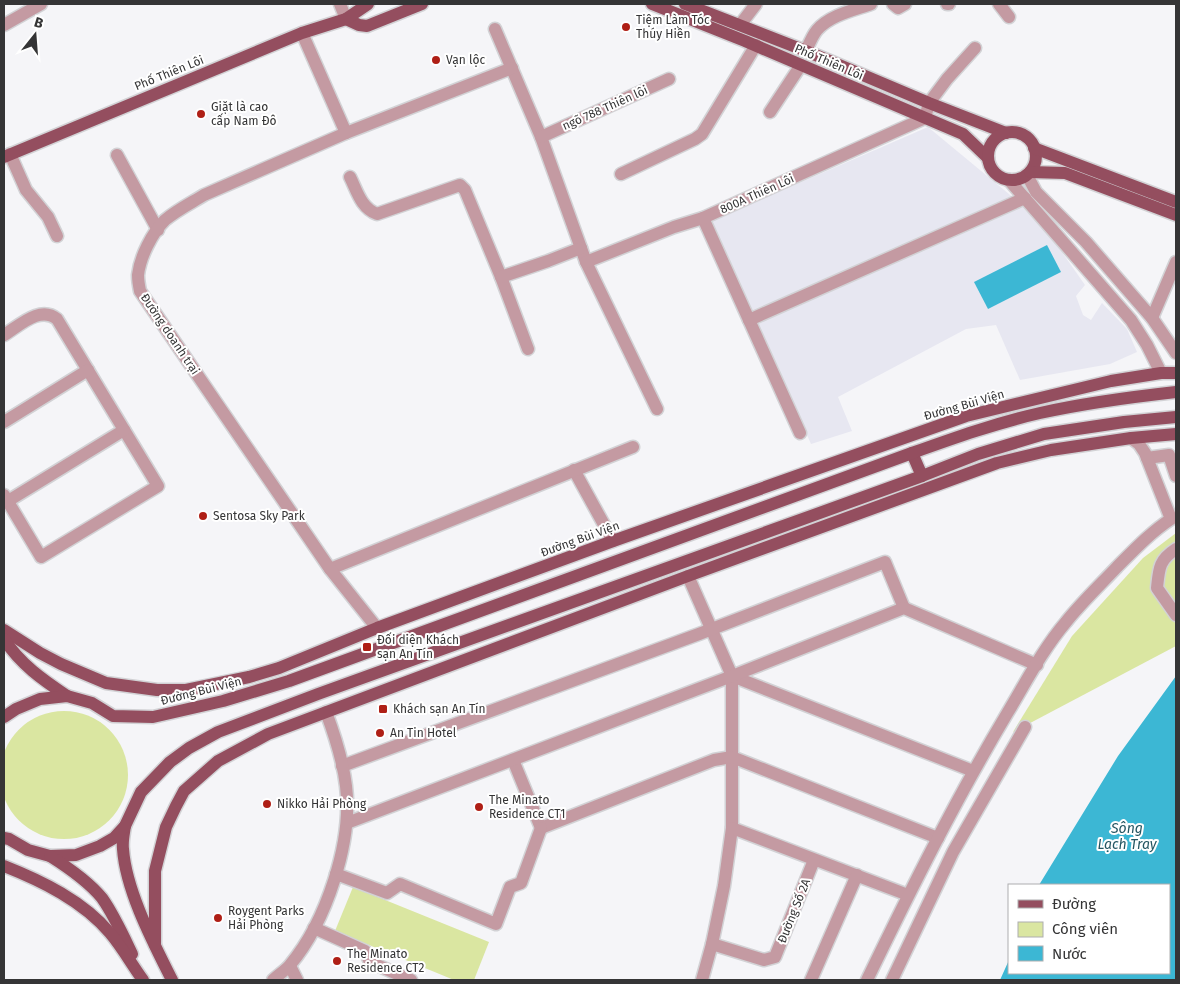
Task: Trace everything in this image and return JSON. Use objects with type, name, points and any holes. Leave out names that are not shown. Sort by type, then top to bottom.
[{"type":"main road","name":"Phố Thiên Lôi","points":[[7,155],[302,33],[346,18],[368,4]]},
{"type":"main road","points":[[346,18],[359,25],[367,26],[422,4]]},
{"type":"main road","name":"Phố Thiên Lôi","points":[[652,4],[756,45],[963,134],[988,158]]},
{"type":"main road","name":"Phố Thiên Lôi","points":[[685,4],[806,51],[1006,133]]},
{"type":"main road","points":[[1176,202],[1069,168],[1029,173],[1016,180],[1001,178],[990,166],[988,158],[990,147],[996,138],[1013,132],[1026,137],[1034,148],[1069,168],[1176,215]]},
{"type":"main road","points":[[1029,173],[1036,160],[1034,148]]},
{"type":"main road","name":"Đường Bùi Viện","points":[[4,630],[68,668],[106,682],[130,687],[157,690],[186,690],[249,677],[279,668],[376,628],[613,541],[966,416],[1111,381],[1161,373],[1176,373]]},
{"type":"main road","name":"Đường Bùi Viện","points":[[67,696],[92,703],[113,716],[160,715],[223,700],[289,681],[970,433],[1039,413],[1120,398],[1176,392]]},
{"type":"main road","points":[[50,856],[76,855],[100,846],[114,838],[125,826],[141,792],[170,762],[189,748],[218,732],[978,454],[1044,434],[1124,422],[1176,417]]},
{"type":"main road","points":[[1124,422],[1131,438]]},
{"type":"main road","points":[[155,945],[155,871],[166,827],[184,791],[218,760],[268,734],[688,576],[997,463],[1051,450],[1131,438],[1176,434]]},
{"type":"main road","points":[[912,453],[922,476]]},
{"type":"main road","points":[[682,563],[688,576]]},
{"type":"main road","points":[[4,639],[12,651],[33,672],[67,696]]},
{"type":"main road","points":[[279,668],[289,681]]},
{"type":"main road","points":[[318,694],[326,712]]},
{"type":"main road","points":[[4,717],[40,698],[67,696]]},
{"type":"main road","points":[[125,826],[123,847],[129,882],[155,945],[172,980]]},
{"type":"main road","points":[[6,838],[28,850],[50,856],[72,870],[102,898],[116,922],[144,980]]},
{"type":"main road","points":[[4,866],[38,880],[91,916],[110,933],[144,980]]},
{"type":"street","points":[[4,25],[41,4]]},
{"type":"street","points":[[340,4],[346,18]]},
{"type":"street","points":[[740,26],[756,4]]},
{"type":"street","points":[[833,4],[838,16]]},
{"type":"street","points":[[806,51],[817,30],[824,24],[838,16],[871,4]]},
{"type":"street","points":[[893,4],[898,8],[905,4]]},
{"type":"street","points":[[999,4],[1009,17]]},
{"type":"street","points":[[496,29],[541,138],[586,262],[657,409]]},
{"type":"street","points":[[302,33],[346,132]]},
{"type":"street","points":[[621,174],[702,134],[756,45]]},
{"type":"street","points":[[925,118],[929,103],[947,79],[975,48]]},
{"type":"street","points":[[770,112],[801,65]]},
{"type":"street","name":"Đường doanh trại","points":[[376,628],[330,569],[140,291],[138,276],[142,259],[151,239],[164,221],[182,207],[204,195],[346,132],[512,68]]},
{"type":"street","name":"ngõ 788 Thiên lôi","points":[[541,138],[669,79]]},
{"type":"street","name":"800A Thiên Lôi","points":[[586,262],[674,227],[704,218],[925,118]]},
{"type":"street","points":[[7,155],[26,190],[48,217],[58,236]]},
{"type":"street","points":[[117,155],[158,230]]},
{"type":"street","points":[[1029,173],[1036,192],[1086,242],[1152,318],[1176,354]]},
{"type":"street","points":[[350,176],[363,204],[370,212],[376,214],[460,185],[465,190],[528,348]]},
{"type":"street","points":[[1009,180],[1131,320],[1161,373]]},
{"type":"street","points":[[749,320],[1025,198]]},
{"type":"street","points":[[704,218],[800,433]]},
{"type":"street","points":[[501,277],[581,248]]},
{"type":"street","points":[[1152,318],[1176,262]]},
{"type":"street","points":[[4,335],[35,315],[51,315],[56,319],[88,370],[158,486],[41,557],[6,498],[124,430]]},
{"type":"street","points":[[4,422],[88,370]]},
{"type":"street","points":[[866,980],[908,894],[973,771],[1037,665],[1065,623],[1100,584],[1138,545],[1161,525],[1174,517],[1147,458],[1139,444],[1131,438]]},
{"type":"street","points":[[330,569],[633,447]]},
{"type":"street","points":[[1147,458],[1169,455],[1176,476]]},
{"type":"street","points":[[574,470],[613,541]]},
{"type":"street","points":[[1176,549],[1164,557],[1159,568],[1157,588],[1176,614]]},
{"type":"street","points":[[342,766],[712,629],[885,562],[904,608],[1037,665]]},
{"type":"street","points":[[688,576],[732,676],[732,828],[724,886],[712,944],[702,980]]},
{"type":"street","points":[[347,823],[732,676],[904,608]]},
{"type":"street","points":[[732,676],[973,771]]},
{"type":"street","points":[[273,980],[290,966],[314,928],[331,891],[342,854],[347,823],[346,787],[342,766],[326,712]]},
{"type":"street","points":[[892,980],[953,852],[1025,728]]},
{"type":"street","points":[[541,828],[714,760],[732,757],[938,838]]},
{"type":"street","points":[[336,874],[386,893],[400,884],[496,924],[510,886],[521,882],[541,828],[514,760]]},
{"type":"street","points":[[732,828],[908,894]]},
{"type":"street","name":"Đường Số 2A","points":[[712,944],[764,960],[775,957],[814,860]]},
{"type":"street","points":[[810,980],[857,875]]},
{"type":"street","points":[[314,928],[365,951],[370,962],[411,980]]},
{"type":"street","points":[[290,966],[297,980]]},
{"type":"shaded area","points":[[928,127],[1015,199],[1057,245],[1085,285],[1076,296],[1083,315],[1091,320],[1102,303],[1127,329],[1137,352],[1110,364],[1020,380],[996,325],[966,329],[838,397],[852,431],[811,444],[711,221]]},
{"type":"green space","points":[[1176,533],[1176,646],[1013,732],[1072,636],[1143,558]]},
{"type":"green space","points":[[64,711],[89,715],[110,729],[124,750],[128,775],[124,800],[110,821],[89,835],[64,839],[39,835],[18,821],[4,800],[0,775],[4,750],[18,729],[39,715]]},
{"type":"green space","points":[[353,887],[489,942],[474,980],[454,980],[335,931]]},
{"type":"water","points":[[1047,245],[1061,272],[988,309],[974,282]]},
{"type":"water","name":"Sông Lạch Tray","points":[[1176,676],[1176,980],[1000,980],[1008,962],[1008,974],[1170,974],[1170,884],[1040,884],[1118,756]]},
{"type":"place","name":"Tiệm Làm Tóc Thúy Hiền","points":[[626,27]]},
{"type":"place","name":"Vạn lộc","points":[[436,60]]},
{"type":"place","name":"Giặt là cao cấp Nam Đô","points":[[201,114]]},
{"type":"place","name":"Sentosa Sky Park","points":[[203,516]]},
{"type":"place","name":"Đối diện Khách sạn An Tín","points":[[367,647]]},
{"type":"place","name":"Khách sạn An Tín","points":[[383,709]]},
{"type":"place","name":"An Tin Hotel","points":[[380,733]]},
{"type":"place","name":"Nikko Hải Phòng","points":[[267,804]]},
{"type":"place","name":"The Minato Residence CT1","points":[[479,807]]},
{"type":"place","name":"Roygent Parks Hải Phòng","points":[[218,918]]},
{"type":"place","name":"The Minato Residence CT2","points":[[337,961]]}]
